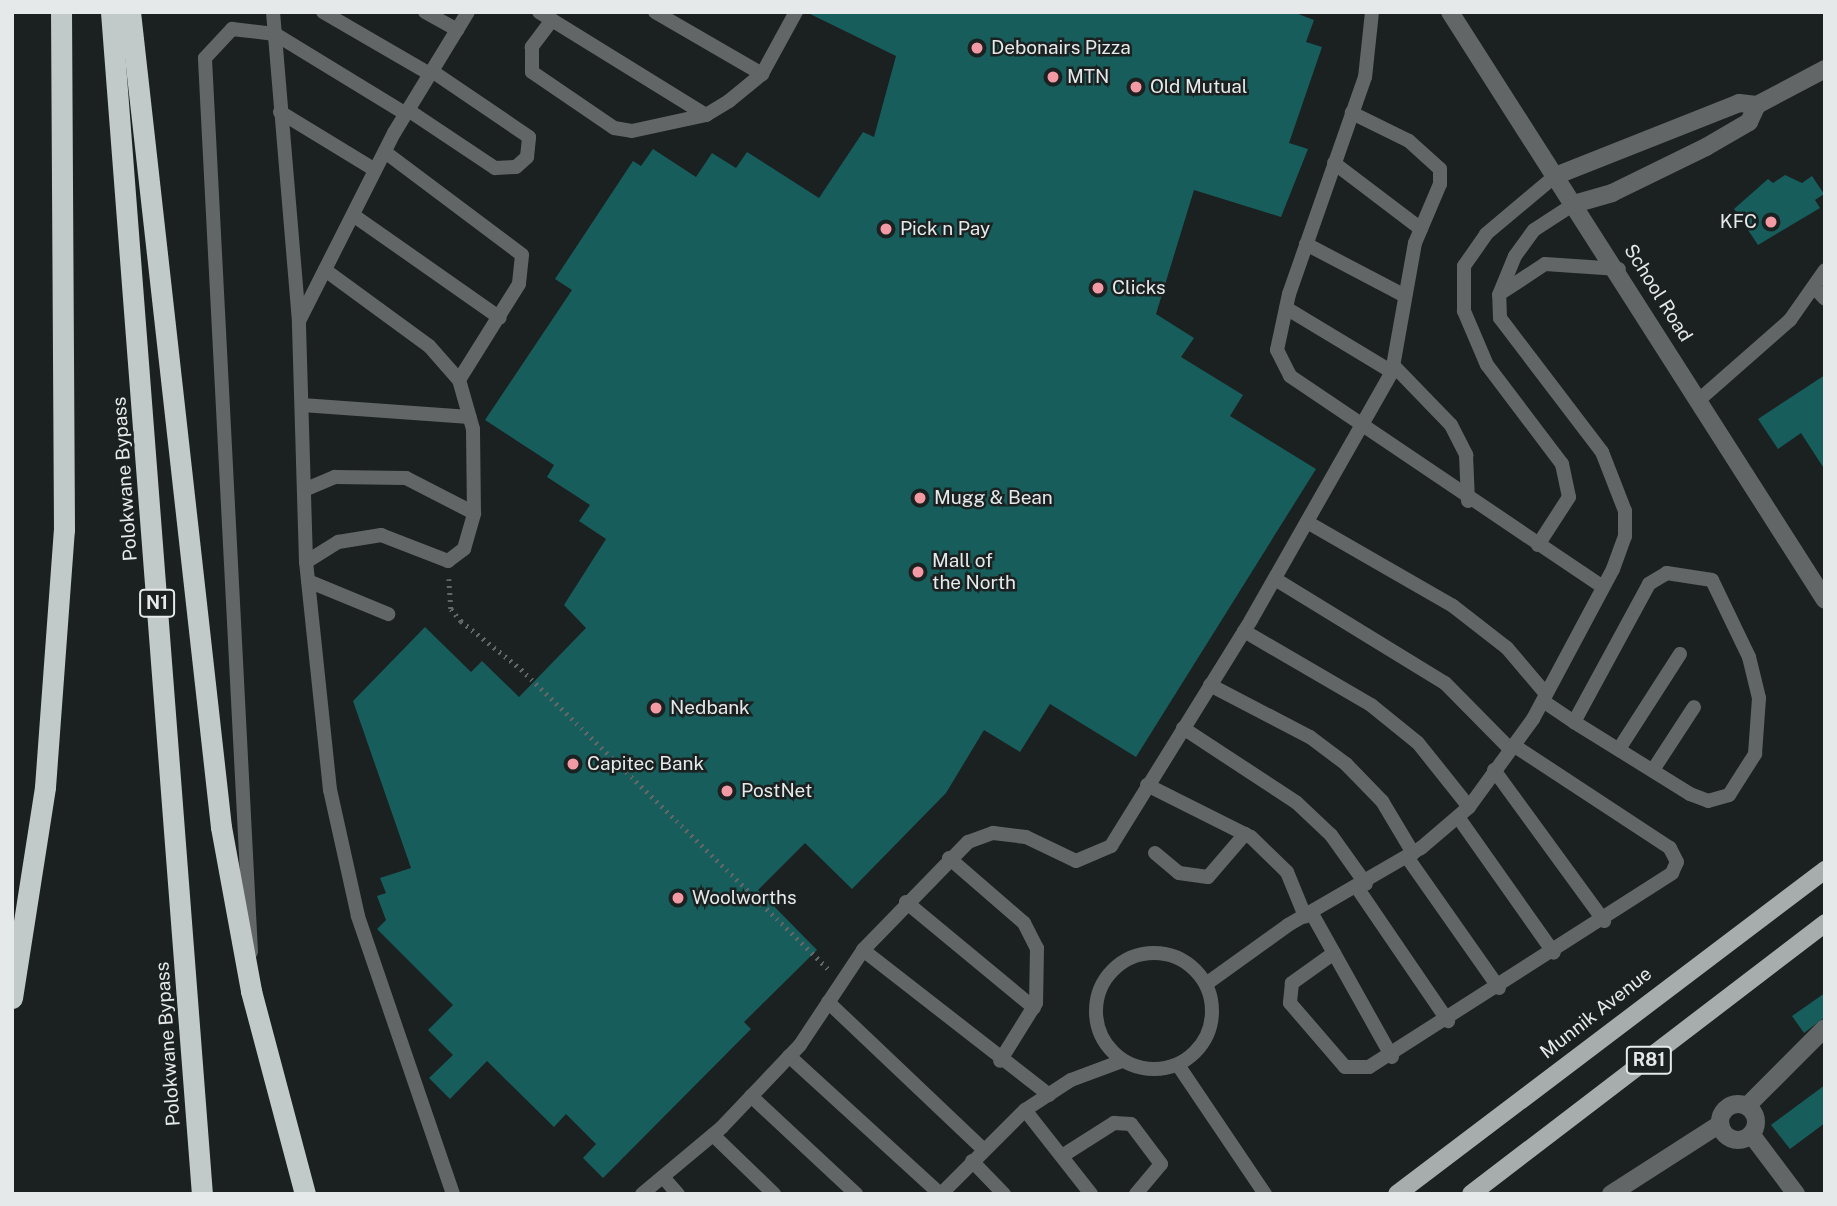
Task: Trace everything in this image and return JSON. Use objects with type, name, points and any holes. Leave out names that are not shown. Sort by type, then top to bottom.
[{"type":"highway","points":[[12,998],[45,788],[64,530],[61,12]]},
{"type":"highway","name":"Polokwane Bypass","points":[[111,12],[202,1194]]},
{"type":"highway","points":[[130,12],[221,827],[251,991],[305,1194]]},
{"type":"main road","name":"Munnik Avenue","points":[[1397,1194],[1824,871]]},
{"type":"main road","name":"R81","points":[[1471,1194],[1825,923]]},
{"type":"street","name":"School Road","points":[[1450,12],[1555,176],[1619,269],[1825,600]]},
{"type":"street","points":[[1574,204],[1612,193],[1706,147],[1749,121],[1758,105],[1825,69]]},
{"type":"street","points":[[1555,176],[1739,103],[1758,105]]},
{"type":"street","points":[[1611,1194],[1720,1124],[1725,1109],[1747,1106],[1825,1028]]},
{"type":"street","points":[[1747,1106],[1756,1119],[1751,1134]]},
{"type":"street","points":[[1720,1124],[1736,1139],[1751,1134]]},
{"type":"street","points":[[1751,1134],[1796,1194]]},
{"type":"lane","points":[[273,12],[299,321],[306,562],[341,848],[453,1194]]},
{"type":"lane","points":[[251,991],[251,869],[205,58],[232,29],[275,34],[495,168],[516,167],[527,157],[530,137],[431,73],[323,12]]},
{"type":"lane","points":[[425,12],[457,30]]},
{"type":"lane","points":[[299,321],[375,170],[468,12]]},
{"type":"lane","points":[[655,12],[762,74]]},
{"type":"lane","points":[[1372,12],[1374,34],[1352,113],[1306,244],[1286,308],[1277,350],[1290,376],[1363,423],[1468,501],[1603,587]]},
{"type":"lane","points":[[706,115],[545,16],[532,47],[532,72],[614,128],[642,130],[706,115],[762,74],[792,14]]},
{"type":"lane","points":[[280,112],[375,170]]},
{"type":"lane","points":[[642,1194],[713,1135],[789,1056],[863,950],[949,858],[993,833],[1026,837],[1076,861],[1096,857],[1111,846],[1275,579],[1392,368],[1421,229],[1440,169],[1409,141],[1352,113]]},
{"type":"lane","points":[[385,152],[522,255],[519,284],[459,380]]},
{"type":"lane","points":[[1334,163],[1421,229]]},
{"type":"lane","points":[[1538,545],[1569,497],[1562,464],[1487,365],[1464,311],[1464,266],[1486,234],[1555,176]]},
{"type":"lane","points":[[1206,984],[1308,914],[1362,886],[1410,855],[1469,807],[1545,698],[1603,587],[1625,536],[1618,487],[1602,452],[1500,318],[1499,295],[1534,230],[1574,204]]},
{"type":"lane","points":[[353,215],[500,318]]},
{"type":"lane","points":[[1306,244],[1405,296]]},
{"type":"lane","points":[[1499,295],[1545,264],[1619,269]]},
{"type":"lane","points":[[306,562],[338,542],[381,535],[448,561],[464,549],[474,513],[470,417],[459,380],[429,346],[325,270]]},
{"type":"lane","points":[[1700,399],[1790,320],[1825,270]]},
{"type":"lane","points":[[1814,287],[1825,299]]},
{"type":"lane","points":[[1286,308],[1392,368],[1451,425],[1466,455],[1468,501]]},
{"type":"lane","points":[[302,405],[470,417]]},
{"type":"lane","points":[[304,490],[335,477],[394,476],[474,513]]},
{"type":"lane","points":[[1307,522],[1453,606],[1507,648],[1545,698],[1574,722],[1690,794],[1717,801],[1740,786],[1755,754],[1759,698],[1749,657],[1712,580],[1667,573],[1649,584],[1574,722]]},
{"type":"lane","points":[[1275,579],[1445,683],[1511,747],[1670,848],[1677,862],[1672,873],[1604,921],[1392,1057],[1369,1067],[1345,1067],[1290,1003],[1292,983],[1334,953]]},
{"type":"lane","points":[[308,581],[388,614]]},
{"type":"lane","points":[[1244,631],[1371,705],[1418,743],[1469,807]]},
{"type":"lane","points":[[1619,749],[1680,654]]},
{"type":"lane","points":[[1210,685],[1310,737],[1346,764],[1382,800],[1410,855],[1499,988]]},
{"type":"lane","points":[[1653,770],[1694,707]]},
{"type":"lane","points":[[1183,728],[1297,803],[1331,835],[1448,1020]]},
{"type":"lane","points":[[1494,770],[1604,921]]},
{"type":"lane","points":[[1147,785],[1245,834],[1287,872],[1308,914],[1334,953],[1392,1057]]},
{"type":"lane","points":[[1458,817],[1554,953]]},
{"type":"lane","points":[[1155,853],[1179,873],[1208,877],[1245,834]]},
{"type":"lane","points":[[949,858],[1024,923],[1037,948],[1034,1008],[1000,1061]]},
{"type":"lane","points":[[906,902],[1034,1008]]},
{"type":"lane","points":[[863,950],[1000,1061],[1049,1095]]},
{"type":"lane","points":[[1160,953],[1186,963],[1206,984],[1212,1021],[1194,1054],[1178,1065],[1160,1070],[1122,1061],[1108,1048],[1095,1011],[1108,975],[1140,954],[1160,953]]},
{"type":"lane","points":[[828,1002],[984,1150]]},
{"type":"lane","points":[[789,1056],[940,1194],[1025,1110],[1049,1095],[1122,1061]]},
{"type":"lane","points":[[1178,1065],[1265,1194]]},
{"type":"lane","points":[[751,1096],[856,1194]]},
{"type":"lane","points":[[1025,1110],[1091,1194]]},
{"type":"lane","points":[[1062,1156],[1114,1123],[1131,1124],[1161,1164],[1136,1194]]},
{"type":"lane","points":[[713,1135],[774,1194]]},
{"type":"lane","points":[[972,1161],[1004,1194]]},
{"type":"lane","points":[[663,1177],[678,1194]]},
{"type":"path","points":[[448,561],[451,609],[461,621],[521,669],[842,982]]},
{"type":"building","name":"Mall of the North","points":[[806,12],[1293,12],[1314,20],[1306,42],[1322,47],[1289,143],[1308,149],[1281,217],[1194,190],[1156,314],[1194,338],[1181,357],[1243,395],[1230,416],[1316,469],[1136,757],[1050,704],[1020,752],[984,730],[946,793],[852,889],[805,843],[758,890],[817,950],[744,1022],[751,1029],[603,1178],[583,1158],[596,1144],[566,1114],[554,1127],[487,1061],[450,1099],[429,1078],[453,1055],[428,1030],[453,1005],[377,929],[386,920],[377,896],[386,893],[380,878],[411,868],[353,701],[425,627],[471,672],[482,661],[519,697],[586,628],[564,605],[606,539],[579,521],[590,505],[547,477],[554,465],[485,420],[572,290],[555,279],[633,161],[641,166],[653,149],[696,177],[712,153],[736,168],[747,152],[819,198],[863,132],[874,137],[896,56]]},
{"type":"building","name":"KFC","points":[[1785,175],[1802,183],[1812,176],[1824,194],[1815,200],[1820,208],[1758,245],[1734,209],[1768,179],[1773,183]]},
{"type":"building","points":[[1825,375],[1825,470],[1801,433],[1778,449],[1758,419]]},
{"type":"building","points":[[1825,993],[1825,1017],[1804,1033],[1792,1016]]},
{"type":"building","points":[[1825,1085],[1825,1123],[1790,1149],[1771,1125]]},
{"type":"place","name":"Debonairs Pizza","points":[[977,48]]},
{"type":"place","name":"MTN","points":[[1053,77]]},
{"type":"place","name":"Old Mutual","points":[[1136,87]]},
{"type":"place","name":"KFC","points":[[1771,222]]},
{"type":"place","name":"Pick n Pay","points":[[886,229]]},
{"type":"place","name":"Clicks","points":[[1098,288]]},
{"type":"place","name":"Mugg & Bean","points":[[920,498]]},
{"type":"place","name":"Mall of the North","points":[[918,572]]},
{"type":"place","name":"Nedbank","points":[[656,708]]},
{"type":"place","name":"Capitec Bank","points":[[573,764]]},
{"type":"place","name":"PostNet","points":[[727,791]]},
{"type":"place","name":"Woolworths","points":[[678,898]]}]
